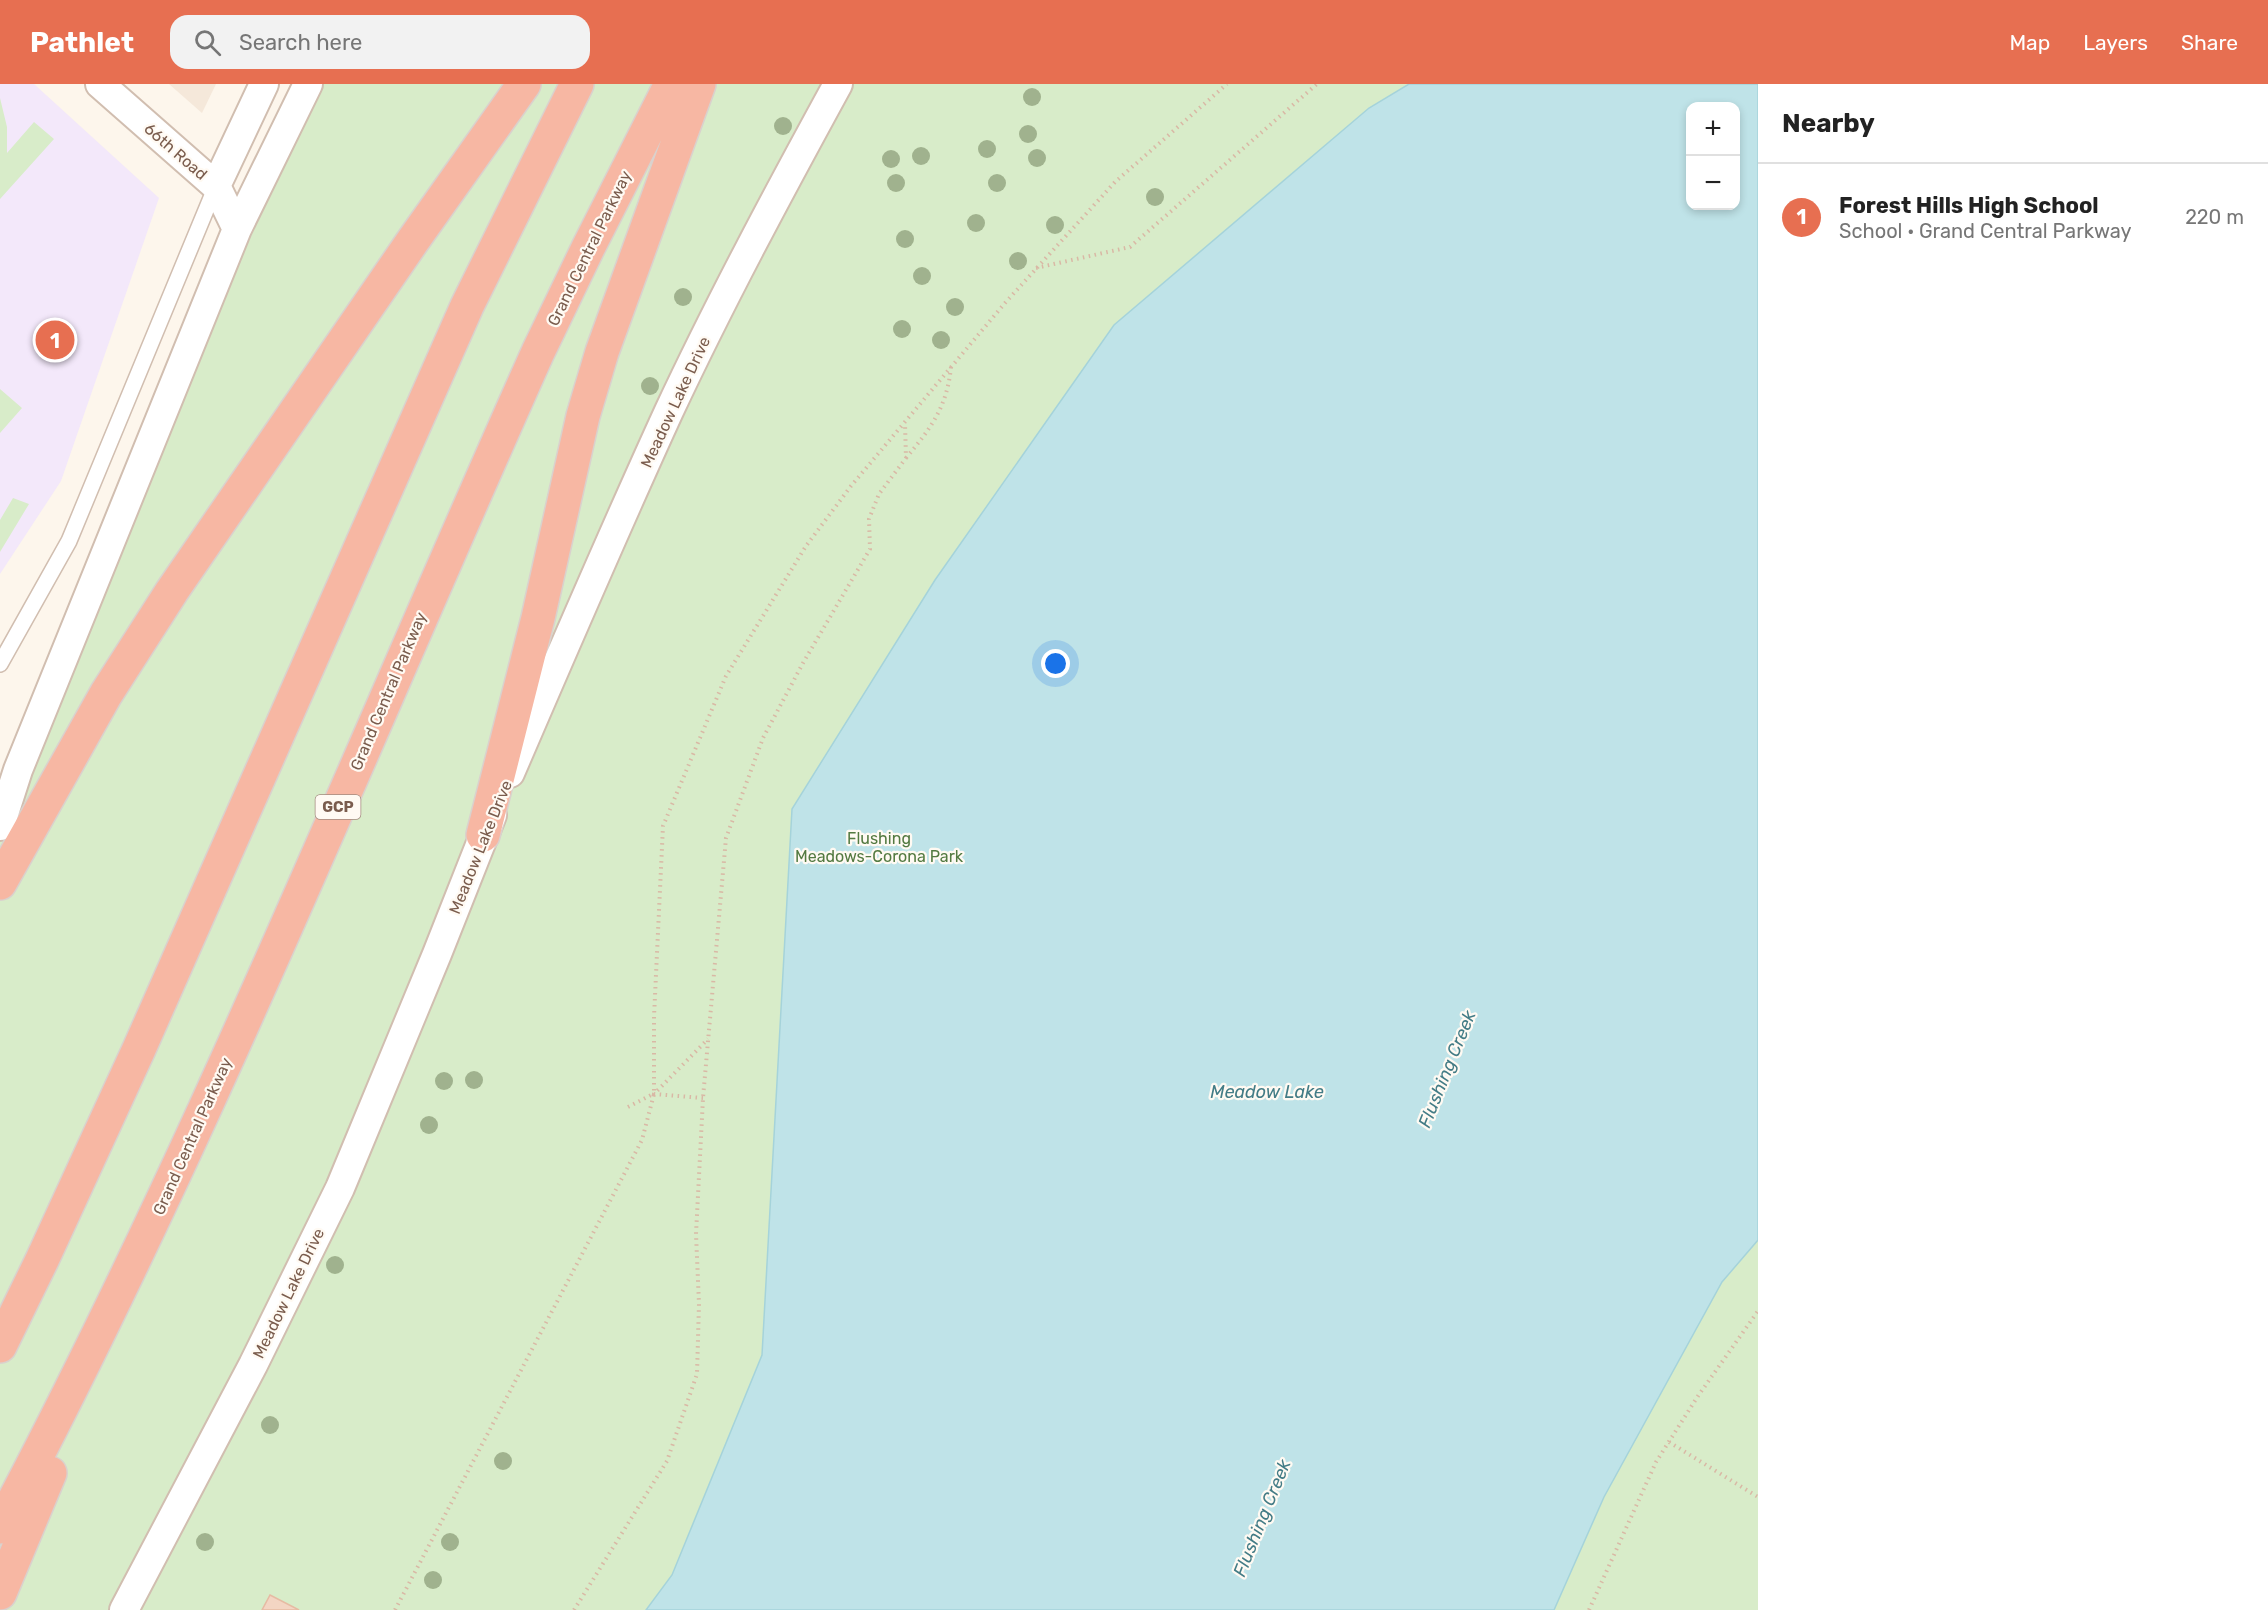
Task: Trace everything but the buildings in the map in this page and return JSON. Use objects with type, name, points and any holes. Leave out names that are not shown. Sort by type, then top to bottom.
[{"type":"highway","points":[[0,883],[106,694],[172,591],[418,233],[524,84]]},
{"type":"highway","points":[[0,1346],[47,1250],[134,1060],[457,327],[517,201],[577,84]]},
{"type":"highway","name":"Grand Central Parkway","points":[[0,1527],[62,1410],[163,1201],[538,352],[671,84]]},
{"type":"highway","points":[[483,835],[538,618],[583,416],[602,352],[699,84]]},
{"type":"highway","points":[[0,1593],[163,1201]]},
{"type":"street","name":"66th Road","points":[[100,84],[216,186],[237,229]]},
{"type":"street","points":[[216,186],[264,84]]},
{"type":"street","points":[[0,826],[18,771],[237,229],[308,84]]},
{"type":"street","name":"Meadow Lake Drive","points":[[124,1610],[253,1365],[340,1188],[437,954],[483,835],[580,608],[670,410],[754,239],[838,84]]},
{"type":"lane","points":[[0,664],[69,541],[216,186]]},
{"type":"path","points":[[395,1610],[642,1140],[654,1094],[654,1017],[663,826],[726,676],[806,546],[851,486],[951,367],[1036,268],[1115,182],[1227,84]]},
{"type":"path","points":[[1036,268],[1130,247],[1317,84]]},
{"type":"path","points":[[574,1610],[667,1461],[697,1374],[699,1304],[696,1234],[703,1098],[726,838],[763,738],[803,663],[870,549],[869,519],[879,494],[931,428],[940,411],[949,383],[951,367]]},
{"type":"path","points":[[904,423],[906,458]]},
{"type":"path","points":[[628,1107],[654,1094],[708,1039]]},
{"type":"path","points":[[654,1094],[703,1098]]},
{"type":"path","points":[[1589,1610],[1656,1462],[1698,1396],[1758,1311]]},
{"type":"path","points":[[1669,1442],[1758,1497]]},
{"type":"shaded area","points":[[0,84],[34,84],[159,198],[61,481],[0,574]]},
{"type":"shaded area","points":[[169,84],[216,84],[202,113]]},
{"type":"green space","name":"Flushing Meadows-Corona Park","points":[[308,84],[1758,84],[1758,1610],[0,1610],[0,826]]},
{"type":"green space","points":[[0,98],[7,127],[7,153],[34,122],[54,139],[0,199]]},
{"type":"green space","points":[[0,389],[22,408],[0,433]]},
{"type":"green space","points":[[13,498],[29,504],[0,552],[0,520]]},
{"type":"water","name":"Meadow Lake","points":[[1409,84],[1758,84],[1758,1240],[1722,1282],[1604,1497],[1554,1610],[646,1610],[672,1575],[762,1355],[792,809],[935,580],[1114,325],[1369,108]]},
{"type":"place","name":"Forest Hills High School","points":[[55,340]]},
{"type":"water label","name":"Flushing Creek","points":[[1447,1069]]},
{"type":"water label","name":"Flushing Creek","points":[[1262,1518]]}]
